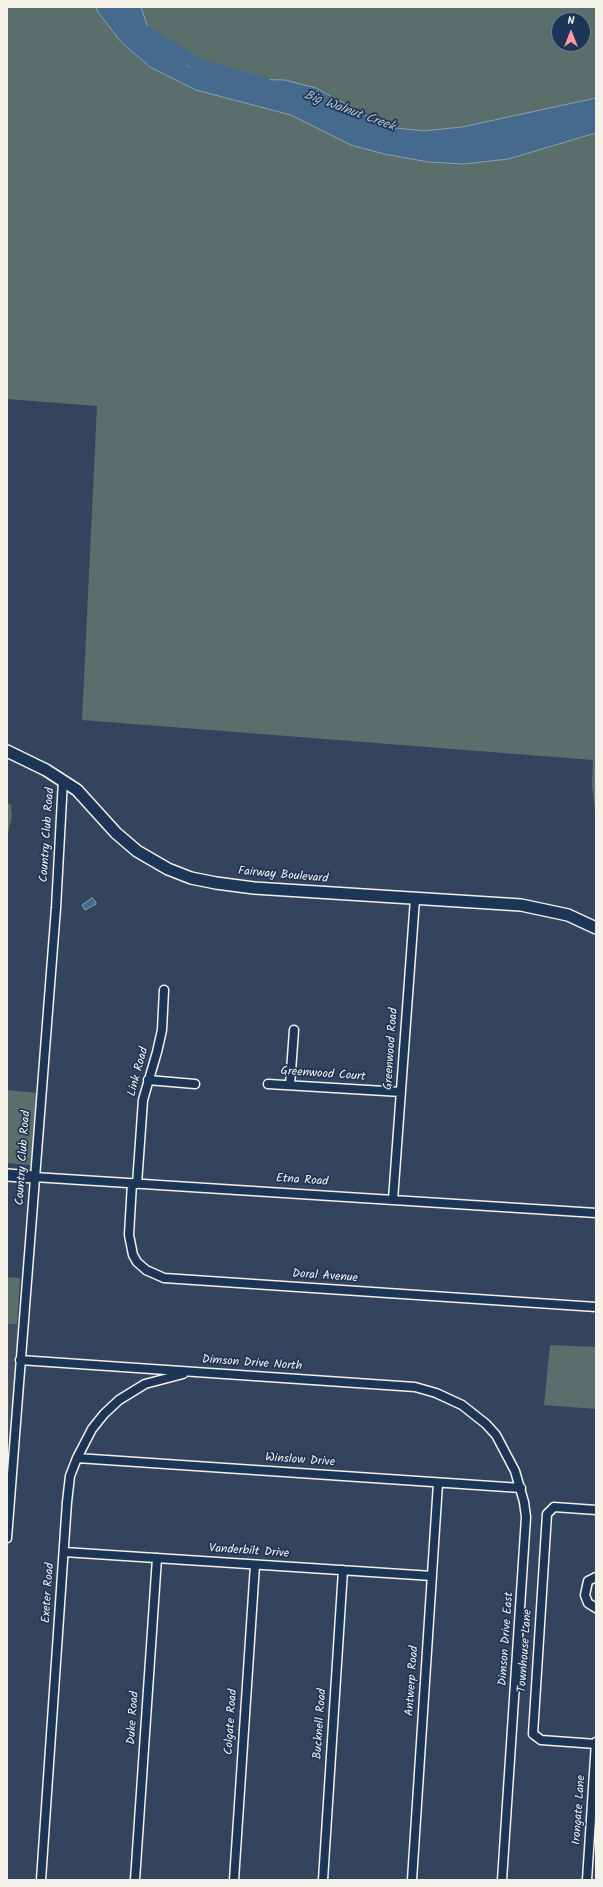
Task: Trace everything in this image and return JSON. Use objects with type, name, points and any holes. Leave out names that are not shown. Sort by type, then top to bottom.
[{"type":"street","name":"Fairway Boulevard","points":[[7,751],[63,780],[77,790],[116,833],[131,846],[159,865],[179,874],[212,882],[254,888],[415,899],[510,903],[531,906],[568,915],[596,928]]},
{"type":"street","name":"Country Club Road","points":[[7,1538],[56,908],[63,780]]},
{"type":"street","name":"Greenwood Road","points":[[393,1200],[415,899]]},
{"type":"street","name":"Link Road","points":[[135,1184],[143,1100],[158,1052],[164,990]]},
{"type":"street","points":[[290,1085],[294,1030]]},
{"type":"street","points":[[148,1080],[195,1084]]},
{"type":"street","name":"Greenwood Court","points":[[268,1084],[401,1092]]},
{"type":"street","name":"Etna Road","points":[[7,1175],[596,1213]]},
{"type":"street","name":"Doral Avenue","points":[[135,1184],[129,1235],[133,1255],[137,1262],[146,1270],[164,1278],[596,1307]]},
{"type":"street","name":"Dimson Drive North","points":[[20,1360],[415,1387],[449,1398],[475,1415]]},
{"type":"street","name":"Exeter Road","points":[[42,1880],[70,1476],[77,1458],[92,1429],[104,1414],[119,1400],[145,1384],[190,1372]]},
{"type":"street","name":"Dimson Drive East","points":[[475,1415],[496,1435],[516,1470],[524,1502],[526,1527],[502,1880]]},
{"type":"street","name":"Winslow Drive","points":[[77,1458],[521,1488]]},
{"type":"street","name":"Antwerp Road","points":[[412,1880],[438,1483]]},
{"type":"street","name":"Townhouse Lane","points":[[596,1510],[554,1507],[547,1514],[533,1734],[541,1740],[596,1743]]},
{"type":"street","name":"Vanderbilt Drive","points":[[64,1552],[432,1576]]},
{"type":"street","name":"Duke Road","points":[[135,1880],[157,1558]]},
{"type":"street","name":"Colgate Road","points":[[234,1880],[255,1565]]},
{"type":"street","name":"Bucknell Road","points":[[323,1880],[344,1570]]},
{"type":"street","points":[[596,1577],[588,1581],[585,1595],[588,1603],[596,1608]]},
{"type":"street","name":"Irongate Lane","points":[[587,1880],[595,1780],[596,1743]]},
{"type":"shaded area","points":[[7,1324],[24,1325],[14,1459],[7,1458]]},
{"type":"green space","points":[[7,7],[96,7],[98,12],[121,42],[150,67],[196,90],[291,115],[321,128],[508,159],[596,133],[596,818],[592,786],[593,760],[82,720],[97,406],[7,399]]},
{"type":"green space","points":[[141,7],[596,7],[596,98],[462,127],[424,131],[387,127],[316,88],[285,80],[243,79],[212,74],[188,66],[149,31]]},
{"type":"green space","points":[[7,803],[11,805],[12,816],[7,838]]},
{"type":"green space","points":[[7,1090],[37,1093],[31,1165],[7,1163]]},
{"type":"green space","points":[[7,1277],[20,1278],[17,1324],[7,1324]]},
{"type":"green space","points":[[550,1345],[596,1347],[596,1409],[544,1405]]},
{"type":"water","points":[[96,7],[141,7],[149,31],[188,66],[212,74],[243,79],[285,80],[316,88],[387,127],[424,131],[462,127],[596,98],[596,133],[508,159],[464,164],[429,162],[384,154],[351,145],[291,115],[196,90],[150,67],[121,42],[98,12]]},
{"type":"water","points":[[92,898],[96,904],[85,910],[82,905]]},
{"type":"waterway","name":"Big Walnut Creek","points":[[128,7],[135,26],[201,66],[265,84]]}]
